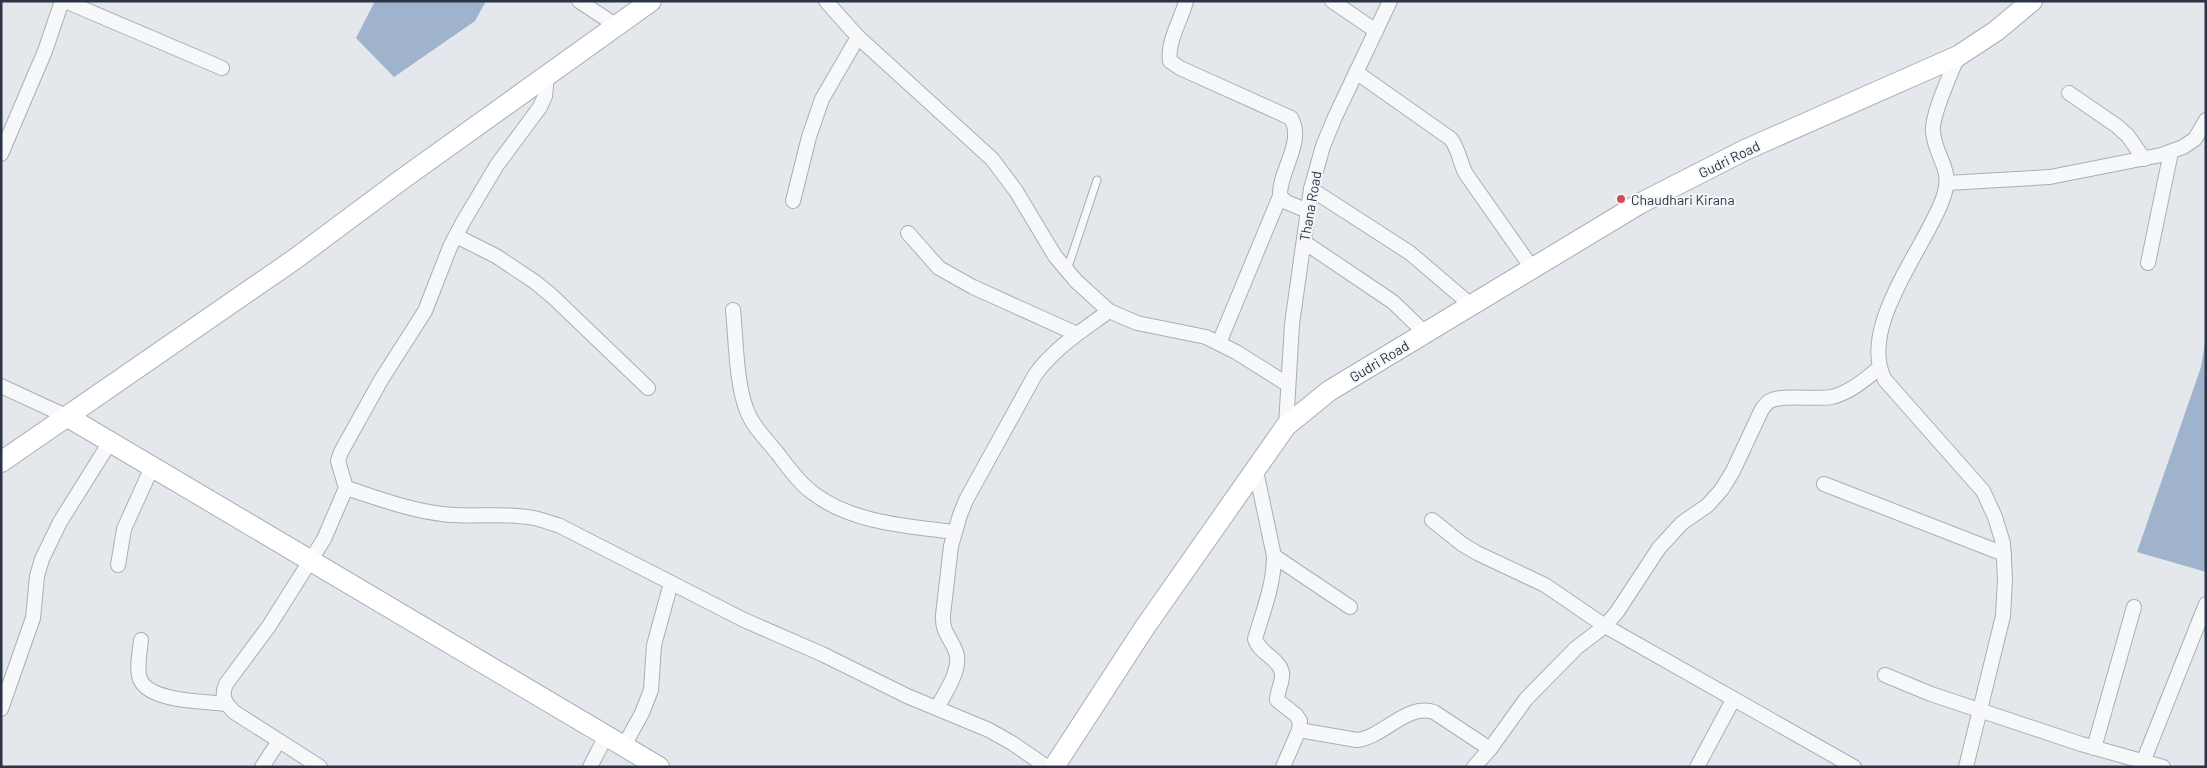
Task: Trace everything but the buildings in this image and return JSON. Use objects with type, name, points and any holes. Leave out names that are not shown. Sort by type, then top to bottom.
[{"type":"main road","points":[[1,462],[295,259],[651,1]]},
{"type":"main road","name":"Gudri Road","points":[[1054,767],[1145,627],[1286,426],[1329,391],[1639,204],[1745,150],[1958,56],[1996,31],[2032,1]]},
{"type":"main road","points":[[68,417],[659,767]]},
{"type":"street","points":[[1,154],[45,52],[63,1],[222,68]]},
{"type":"street","points":[[579,1],[617,26]]},
{"type":"street","points":[[826,1],[858,37],[992,159],[1016,190],[1055,256],[1067,271],[1109,311],[1137,323],[1175,329],[1206,337],[1287,384]]},
{"type":"street","points":[[1186,1],[1172,39],[1169,54],[1170,61],[1180,68],[1282,113],[1291,118],[1296,128],[1296,139],[1280,186],[1280,196],[1218,343]]},
{"type":"street","points":[[1332,1],[1376,31]]},
{"type":"street","name":"Thana Road","points":[[1286,426],[1292,324],[1311,190],[1323,146],[1390,1]]},
{"type":"street","points":[[793,201],[809,137],[822,98],[858,37]]},
{"type":"street","points":[[1958,56],[1932,130],[1946,168],[1948,184],[1942,201],[1898,286],[1883,322],[1878,348],[1878,369],[1885,380],[1983,492],[1996,517],[2004,554],[2006,579],[2003,616],[1966,767]]},
{"type":"street","points":[[1356,72],[1451,139],[1457,147],[1461,164],[1466,174],[1532,268]]},
{"type":"street","points":[[320,767],[234,712],[226,704],[222,694],[226,684],[269,626],[310,562],[335,518],[346,488],[338,461],[341,452],[381,380],[425,311],[456,236],[497,166],[540,107],[546,96],[547,76]]},
{"type":"street","points":[[2069,93],[2117,126],[2128,136],[2144,159]]},
{"type":"street","points":[[1948,184],[2050,177],[2144,159],[2183,147],[2195,138],[2206,120]]},
{"type":"street","points":[[2148,263],[2171,152]]},
{"type":"street","points":[[1311,190],[1410,253],[1471,305]]},
{"type":"street","points":[[1280,196],[1286,202],[1308,211]]},
{"type":"street","points":[[908,233],[939,268],[973,287],[1077,334]]},
{"type":"street","points":[[456,236],[504,260],[541,287],[648,388]]},
{"type":"street","points":[[1304,242],[1393,302],[1425,333]]},
{"type":"street","points":[[733,310],[741,386],[747,411],[754,424],[805,487],[839,509],[852,513],[881,521],[954,532]]},
{"type":"street","points":[[938,708],[957,662],[956,653],[942,626],[954,532],[966,500],[1034,375],[1044,362],[1077,334],[1109,311]]},
{"type":"street","points":[[1474,767],[1490,749],[1526,700],[1576,648],[1605,626],[1626,600],[1659,548],[1682,523],[1708,505],[1722,489],[1733,471],[1762,409],[1770,401],[1778,398],[1818,398],[1843,394],[1856,387],[1878,369]]},
{"type":"street","points":[[1,386],[68,417]]},
{"type":"street","points":[[1,709],[33,618],[37,576],[42,559],[60,522],[110,442]]},
{"type":"street","points":[[118,565],[124,529],[152,467]]},
{"type":"street","points":[[1256,471],[1274,556],[1272,583],[1255,639],[1257,645],[1281,668],[1283,675],[1277,700],[1296,715],[1300,721],[1299,730],[1283,767]]},
{"type":"street","points":[[1824,484],[2004,554]]},
{"type":"street","points":[[346,488],[390,504],[417,510],[463,516],[535,518],[560,526],[744,620],[789,639],[883,685],[989,730],[1047,767]]},
{"type":"street","points":[[1432,520],[1462,544],[1494,562],[1545,585],[1605,626],[1854,767]]},
{"type":"street","points":[[1274,556],[1350,607]]},
{"type":"street","points":[[624,746],[642,713],[651,690],[654,645],[671,583]]},
{"type":"street","points":[[2143,762],[2206,604]]},
{"type":"street","points":[[2094,748],[2134,607]]},
{"type":"street","points":[[141,640],[139,674],[140,680],[146,688],[171,698],[226,704]]},
{"type":"street","points":[[1885,674],[1931,694],[2094,748],[2163,767]]},
{"type":"street","points":[[1697,767],[1734,700]]},
{"type":"street","points":[[1299,730],[1357,740],[1364,739],[1379,733],[1410,714],[1426,709],[1434,712],[1490,749]]},
{"type":"street","points":[[590,767],[606,736]]},
{"type":"street","points":[[262,767],[279,741]]},
{"type":"lane","points":[[1067,271],[1097,180]]},
{"type":"water","points":[[375,1],[486,1],[475,21],[394,77],[356,38]]},
{"type":"water","points":[[2206,337],[2206,572],[2137,552],[2201,367]]},
{"type":"place","name":"Chaudhari Kirana","points":[[1621,199]]}]
